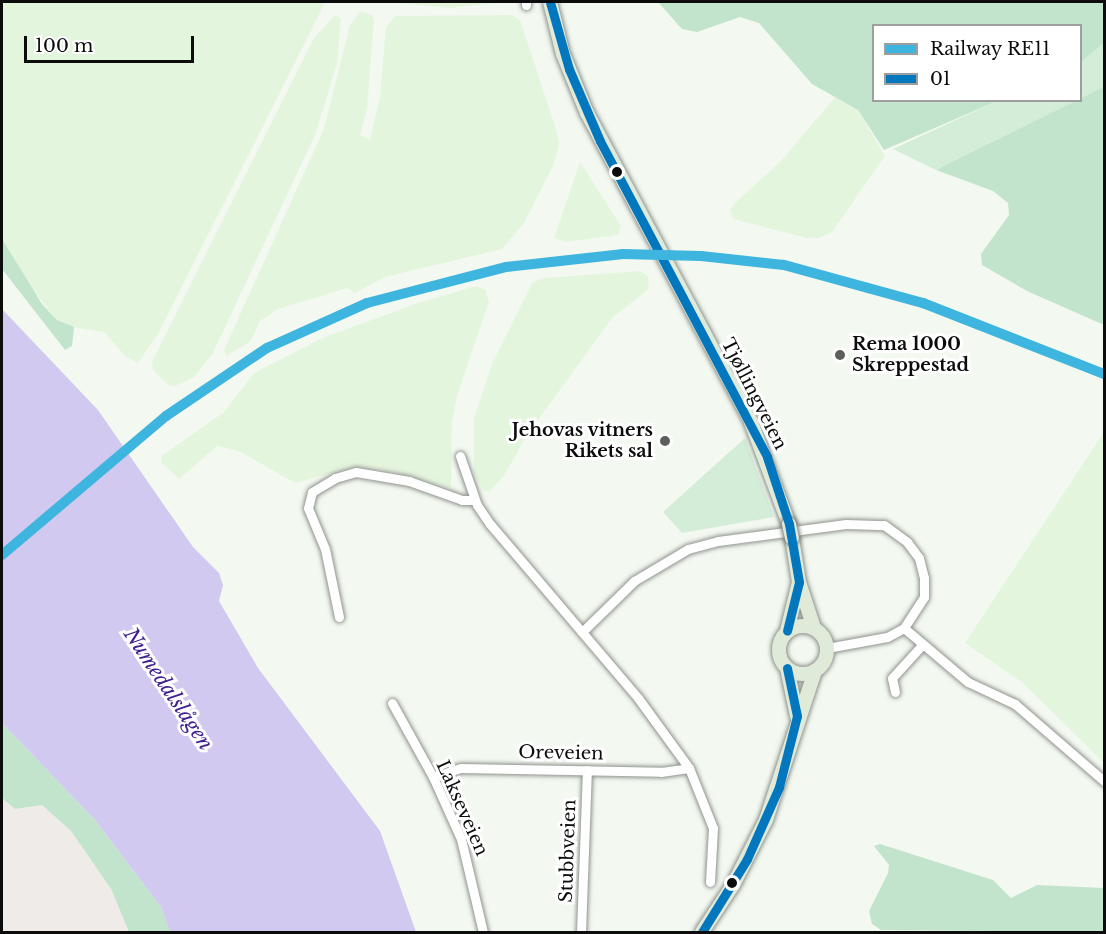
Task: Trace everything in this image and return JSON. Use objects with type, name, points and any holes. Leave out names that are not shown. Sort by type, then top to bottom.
[{"type":"main road","name":"Tjøllingveien","points":[[550,2],[575,87],[642,220],[759,440],[790,531],[799,582],[814,628]]},
{"type":"main road","name":"Tjøllingveien","points":[[787,631],[799,582]]},
{"type":"main road","points":[[702,933],[733,885],[766,820],[788,757],[797,716],[815,671],[825,661],[827,648],[823,636],[814,628],[802,626],[787,631],[779,651],[787,668],[797,716]]},
{"type":"main road","points":[[787,668],[801,674],[815,671]]},
{"type":"street","points":[[460,456],[474,500],[490,524],[664,730],[689,768],[713,828],[710,882]]},
{"type":"street","points":[[339,617],[325,549],[308,508],[312,492],[335,477],[356,472],[398,478],[462,500],[474,500]]},
{"type":"street","points":[[582,632],[634,581],[688,549],[718,541],[868,522],[896,532],[912,547],[922,568],[924,597],[904,628],[887,638],[827,648]]},
{"type":"street","points":[[904,628],[968,682],[1015,704],[1104,781]]},
{"type":"street","points":[[896,692],[892,678],[922,645]]},
{"type":"street","name":"Lakseveien","points":[[392,703],[433,777],[467,856],[483,933]]},
{"type":"street","name":"Oreveien","points":[[433,777],[461,768],[661,772],[689,768]]},
{"type":"street","name":"Stubbveien","points":[[581,933],[587,770]]},
{"type":"shaded area","points":[[2,798],[15,809],[42,805],[71,831],[111,889],[129,932],[2,932]]},
{"type":"green space","points":[[2,2],[320,2],[324,5],[158,334],[138,363],[125,356],[104,332],[70,327],[57,320],[21,275],[2,239]]},
{"type":"green space","points":[[389,2],[503,2],[450,8]]},
{"type":"green space","points":[[658,2],[1104,2],[1104,43],[1082,61],[1082,24],[872,24],[872,102],[995,102],[884,150],[858,110],[812,84],[759,23],[740,17],[697,32],[682,29]]},
{"type":"green space","points":[[360,11],[372,15],[374,21],[367,108],[360,135],[370,140],[380,96],[386,28],[395,16],[512,15],[520,20],[557,132],[559,145],[553,166],[524,223],[502,249],[385,277],[355,293],[347,288],[278,309],[260,321],[250,342],[226,356],[224,350],[324,129],[350,25]]},
{"type":"green space","points":[[335,15],[341,19],[337,64],[315,135],[213,353],[194,377],[175,386],[168,385],[153,370],[152,362],[314,38]]},
{"type":"green space","points":[[1104,43],[1104,87],[1082,100],[1082,61]]},
{"type":"green space","points":[[1104,87],[1104,325],[1027,291],[982,265],[981,254],[1009,215],[1008,203],[993,191],[936,170],[1074,102],[1082,102],[1082,98]]},
{"type":"green space","points":[[836,96],[858,110],[885,156],[832,232],[819,238],[807,238],[733,219],[730,210],[734,204],[781,161]]},
{"type":"green space","points":[[995,102],[1078,102],[936,170],[893,149]]},
{"type":"green space","points":[[580,162],[621,226],[618,235],[566,242],[554,238]]},
{"type":"green space","points":[[2,239],[42,304],[57,320],[74,327],[72,346],[65,350],[2,269]]},
{"type":"green space","points":[[640,271],[648,276],[649,289],[613,317],[527,435],[504,476],[489,492],[484,491],[474,473],[474,418],[492,364],[532,283],[543,278]]},
{"type":"green space","points":[[477,286],[485,290],[489,302],[457,395],[452,423],[451,488],[377,468],[354,467],[295,483],[239,451],[217,446],[179,479],[161,462],[162,456],[224,412],[254,373],[325,337],[418,303]]},
{"type":"green space","points":[[1104,432],[1104,763],[1023,683],[965,643]]},
{"type":"green space","points":[[745,438],[774,517],[682,533],[663,512]]},
{"type":"green space","points":[[2,723],[95,820],[161,907],[170,932],[129,932],[111,889],[71,831],[42,805],[15,809],[2,798]]},
{"type":"green space","points":[[880,844],[993,880],[1011,898],[1037,885],[1104,888],[1104,932],[881,930],[872,924],[869,911],[888,873],[889,865],[874,846]]},
{"type":"water","name":"Numedalslågen","points":[[2,309],[98,410],[193,547],[219,573],[223,585],[219,601],[258,668],[380,831],[416,932],[170,932],[161,907],[95,820],[2,723]]},
{"type":"pier","points":[[123,447],[128,453],[2,561],[2,550]]},
{"type":"rail line","name":"RE11","points":[[2,555],[166,416],[267,348],[367,303],[506,267],[623,254],[701,256],[784,265],[923,303],[1104,374]]},
{"type":"transit line","name":"01","points":[[550,2],[569,69],[600,141],[767,457],[789,524],[799,582],[787,631]]},
{"type":"transit line","name":"01","points":[[702,932],[747,859],[779,787],[797,716],[787,668]]},
{"type":"place","name":"Rema 1000 Skreppestad","points":[[840,355]]},
{"type":"place","name":"Jehovas vitners Rikets sal","points":[[665,441]]}]
